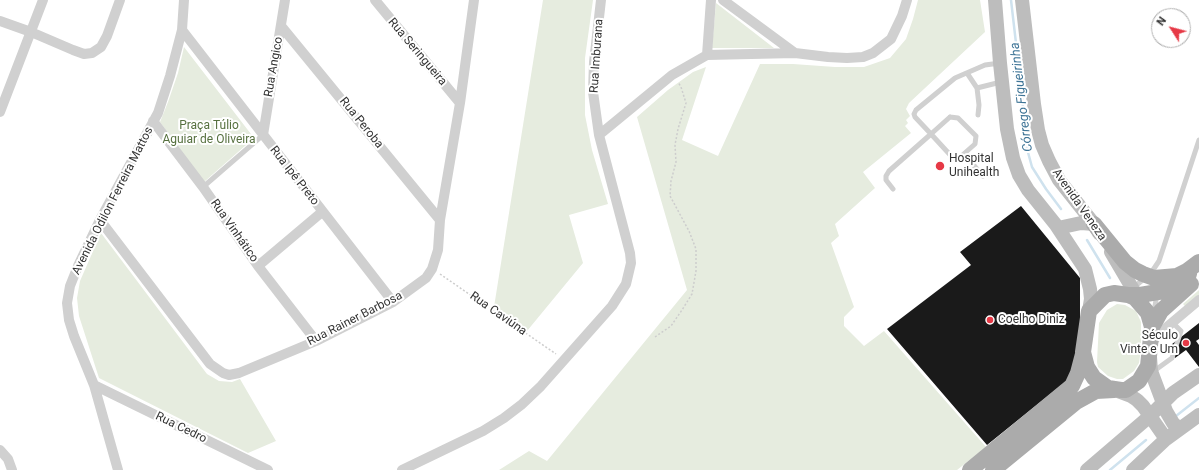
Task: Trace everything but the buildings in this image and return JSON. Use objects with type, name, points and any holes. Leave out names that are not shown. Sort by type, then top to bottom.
[{"type":"main road","points":[[970,470],[1072,386],[1078,373],[1083,352],[1091,299],[1085,269],[1058,228],[1028,190],[1019,175],[1013,158],[1007,129],[995,0]]},
{"type":"main road","name":"Avenida Veneza","points":[[1022,0],[1035,110],[1042,145],[1059,180],[1094,224],[1132,296]]},
{"type":"main road","points":[[1058,228],[1081,223],[1094,224],[1125,262],[1155,282],[1171,288],[1199,265]]},
{"type":"main road","points":[[1132,296],[1155,282],[1177,276],[1187,271],[1199,262]]},
{"type":"main road","points":[[1152,327],[1161,311],[1199,277]]},
{"type":"main road","points":[[1089,311],[1105,295],[1114,293],[1132,296],[1148,313],[1152,327],[1151,359],[1163,402],[1173,423],[1179,429]]},
{"type":"main road","points":[[1083,352],[1087,367],[1094,378],[1108,388],[1134,398],[1143,406],[1166,439]]},
{"type":"main road","points":[[993,470],[1076,402],[1096,392],[1126,390],[1139,381],[1151,359]]},
{"type":"main road","points":[[1087,470],[1150,416],[1173,393],[1199,375]]},
{"type":"main road","points":[[1133,470],[1166,439],[1199,415]]},
{"type":"street","points":[[0,112],[43,0]]},
{"type":"street","points":[[0,21],[31,32],[72,50],[84,54],[92,53],[101,47],[120,0]]},
{"type":"street","name":"Avenida Odilon Ferreira Mattos","points":[[118,470],[94,385],[74,336],[67,303],[70,286],[100,220],[158,114],[165,94],[182,30],[184,0]]},
{"type":"street","name":"Rua Angico","points":[[263,135],[285,0]]},
{"type":"street","name":"Rua Seringueira","points":[[374,0],[460,103]]},
{"type":"street","name":"Rua Rainer Barbosa","points":[[100,220],[210,364],[223,373],[229,375],[239,373],[316,341],[393,302],[426,278],[432,269],[438,250],[440,220],[460,103],[474,0]]},
{"type":"street","name":"Rua Imburana","points":[[599,135],[593,92],[594,62],[601,0]]},
{"type":"street","points":[[707,55],[711,0]]},
{"type":"street","points":[[723,0],[795,52]]},
{"type":"street","points":[[402,470],[483,431],[521,405],[612,306],[626,284],[631,263],[630,253],[599,135],[672,75],[707,55],[795,52],[847,58],[863,57],[873,53],[891,39],[902,16],[906,0]]},
{"type":"street","name":"Rua Peroba","points":[[281,26],[440,220]]},
{"type":"street","name":"Rua Ipê Preto","points":[[182,30],[393,302]]},
{"type":"street","name":"Rua Vinhático","points":[[153,121],[203,187],[258,266],[316,341]]},
{"type":"street","points":[[258,266],[322,212]]},
{"type":"street","points":[[1151,359],[1154,339],[1199,300]]},
{"type":"street","points":[[1152,327],[1153,329],[1157,329],[1172,322]]},
{"type":"street","name":"Rua Cedro","points":[[94,385],[268,470]]},
{"type":"street","points":[[0,450],[8,459],[12,470]]},
{"type":"lane","points":[[893,189],[886,180],[886,176],[889,171],[931,134],[950,117],[958,118],[976,136],[975,144],[958,158],[953,158],[931,134],[915,117],[914,114],[916,110],[954,78],[985,65],[1000,63]]},
{"type":"lane","points":[[967,73],[976,88],[979,105],[978,115]]},
{"type":"lane","points":[[976,88],[1002,82]]},
{"type":"lane","points":[[203,187],[263,135]]},
{"type":"lane","points":[[1155,282],[1163,250],[1199,140]]},
{"type":"lane","points":[[964,154],[983,176]]},
{"type":"lane","points":[[1152,327],[1156,266],[1163,250]]},
{"type":"lane","points":[[1151,359],[1172,358],[1181,331],[1172,322]]},
{"type":"path","points":[[655,337],[671,326],[692,294],[696,271],[696,249],[689,231],[670,196],[671,181],[676,162],[675,145],[686,103],[681,87]]},
{"type":"path","name":"Rua Caviúna","points":[[432,269],[538,343],[564,359]]},
{"type":"green space","points":[[543,0],[593,0],[585,58],[585,115],[592,150],[608,204],[569,215],[583,263],[527,331],[494,307]]},
{"type":"green space","points":[[918,0],[980,0],[985,32],[909,103],[906,109],[910,116],[906,120],[908,123],[905,126],[911,133],[863,172],[875,188],[835,224],[839,236],[831,243],[854,307],[844,317],[844,326],[864,346],[884,331],[986,447],[957,470],[499,470],[529,451],[547,461],[687,290],[637,117],[668,90],[693,72],[706,67],[682,140],[718,156],[760,64],[864,67],[890,58],[906,39]]},
{"type":"green space","points":[[716,3],[774,48],[712,48]]},
{"type":"green space","name":"Praça Túlio Aguiar de Oliveira","points":[[184,47],[254,138],[204,182],[160,122],[178,73]]},
{"type":"green space","points":[[101,233],[207,374],[219,381],[232,382],[240,379],[276,441],[248,453],[99,378],[79,316],[77,298],[80,281]]},
{"type":"green space","points":[[1199,290],[1199,296],[1186,307],[1183,304]]},
{"type":"green space","points":[[1117,304],[1125,305],[1136,311],[1141,322],[1141,349],[1139,363],[1134,371],[1123,379],[1108,376],[1098,367],[1097,362],[1099,323],[1107,310]]},
{"type":"waterway","name":"Córrego Figueirinha","points":[[1011,0],[1026,145],[1032,167],[1061,209]]},
{"type":"waterway","name":"Córrego Figueirinha","points":[[1087,240],[1110,278]]},
{"type":"waterway","name":"Córrego Figueirinha","points":[[1176,416],[1199,398]]},
{"type":"waterway","name":"Córrego Figueirinha","points":[[1110,470],[1146,440]]},
{"type":"place","name":"Hospital Unihealth","points":[[940,166]]},
{"type":"place","name":"Coelho Diniz","points":[[990,320]]},
{"type":"place","name":"Século Vinte e Um","points":[[1186,343]]}]
